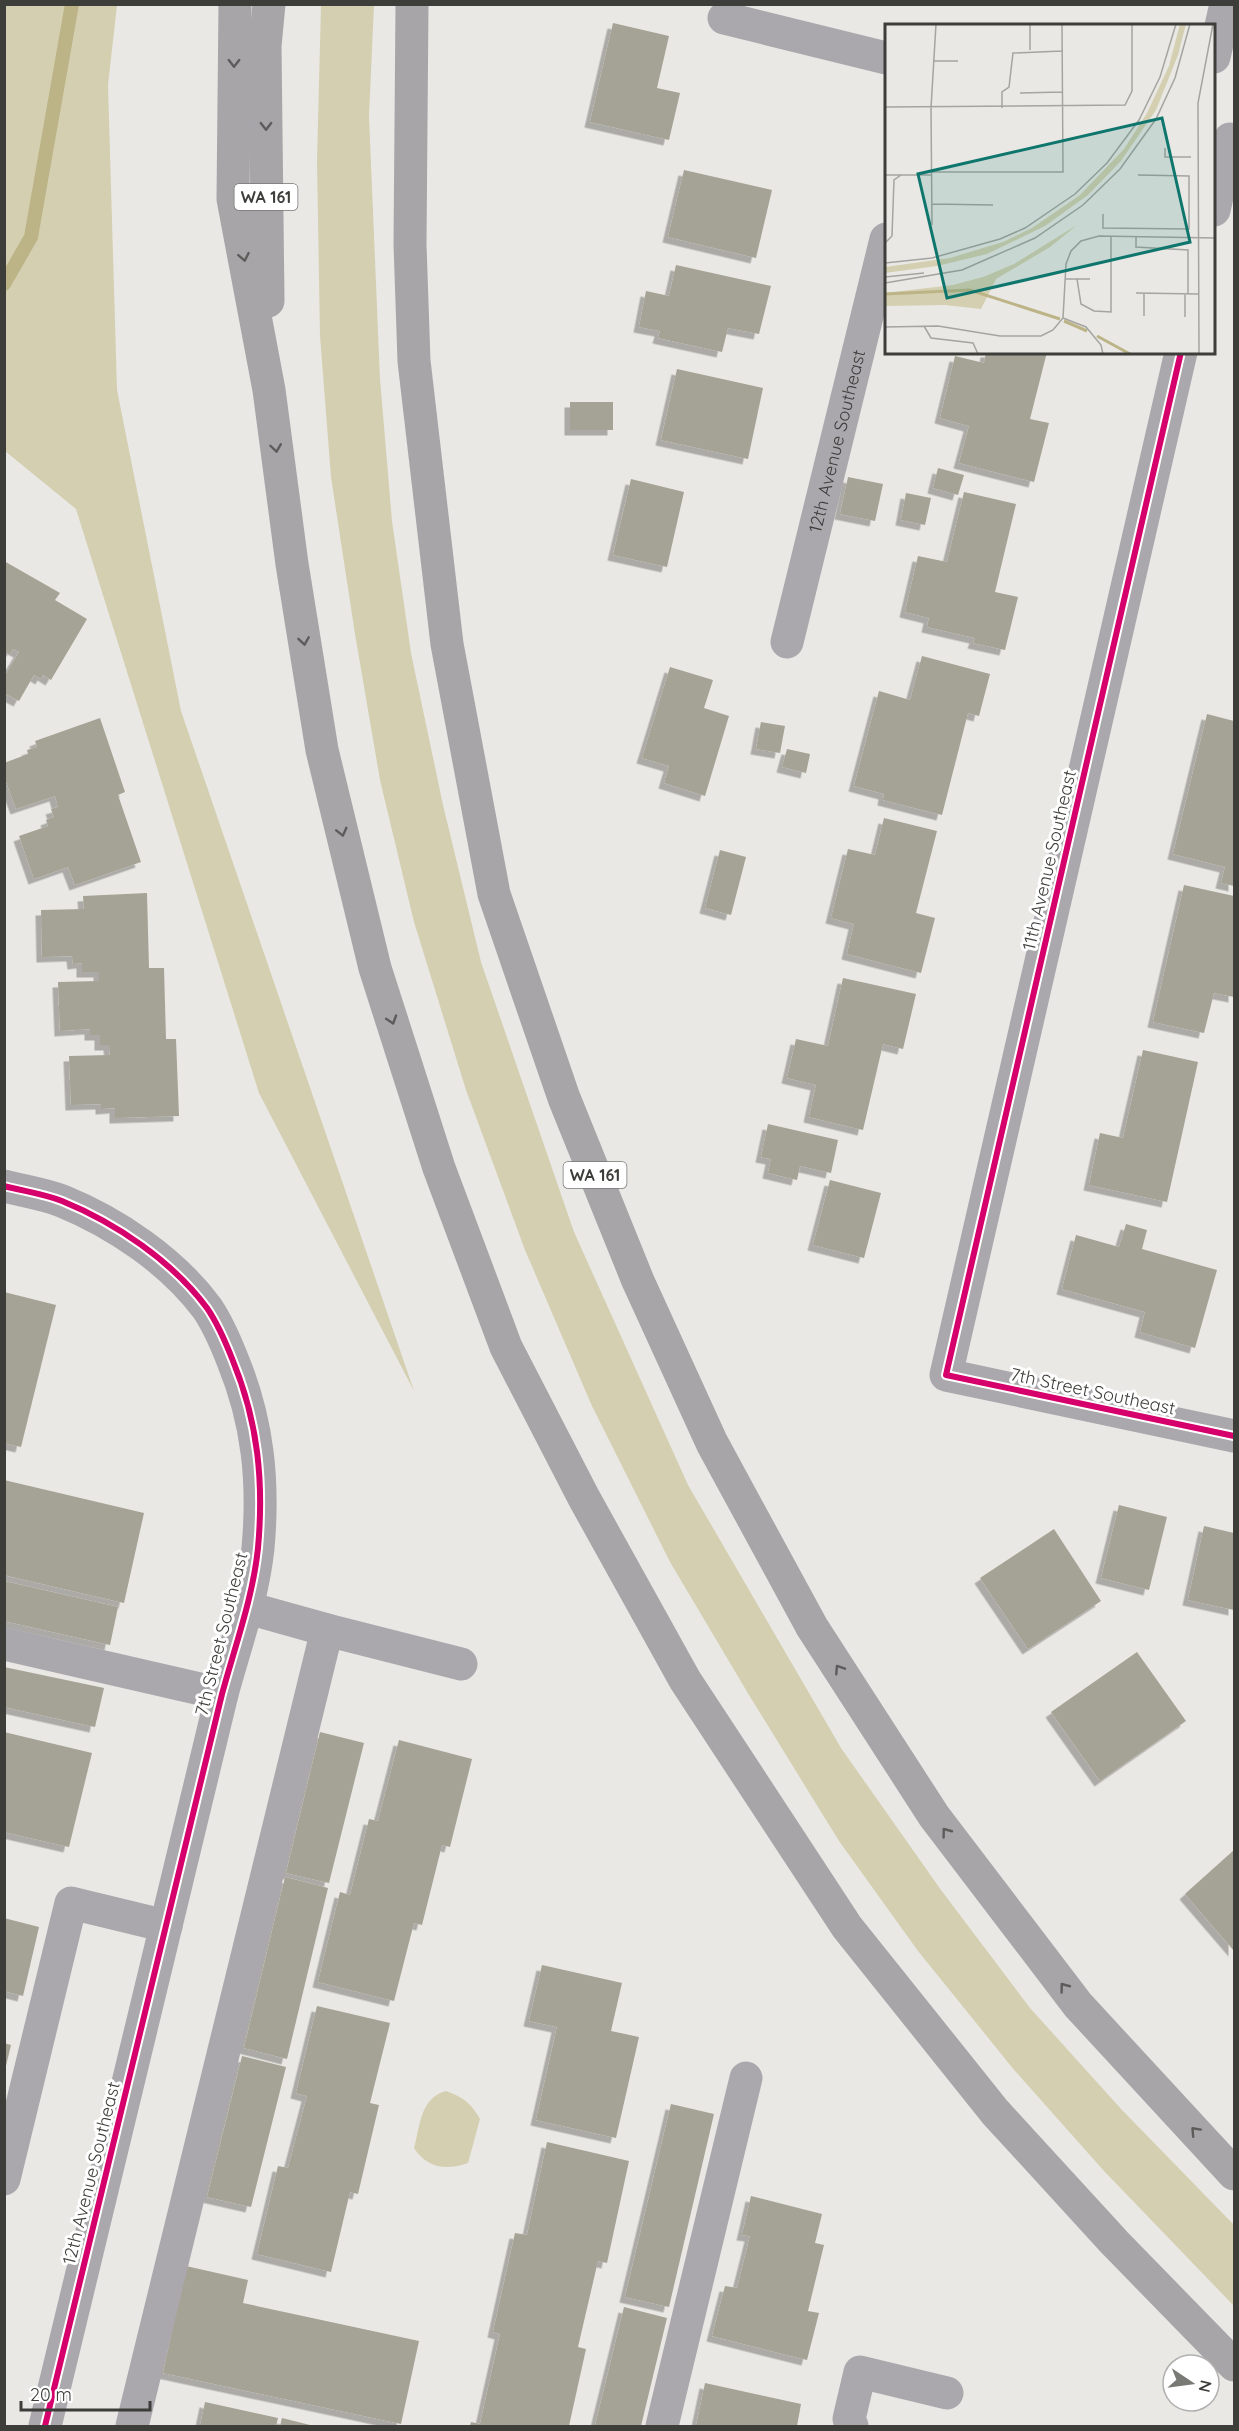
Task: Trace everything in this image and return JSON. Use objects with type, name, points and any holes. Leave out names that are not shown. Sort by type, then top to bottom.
[{"type":"highway","points":[[235,4],[233,199],[269,390]]},
{"type":"highway","name":"WA 161","points":[[269,4],[265,46],[269,390],[291,564],[322,750],[375,968],[440,1168],[506,1347],[584,1498],[685,1680],[847,1927],[995,2112],[1115,2243],[1234,2365]]},
{"type":"highway","name":"WA 161","points":[[412,4],[410,244],[414,361],[447,644],[494,894],[564,1098],[638,1281],[712,1443],[812,1627],[934,1816],[1078,2005],[1234,2174]]},
{"type":"street","points":[[1215,53],[1226,4]]},
{"type":"street","points":[[724,18],[885,58]]},
{"type":"street","points":[[1215,204],[1226,138]]},
{"type":"street","name":"12th Avenue Southeast","points":[[787,642],[885,243]]},
{"type":"street","name":"11th Avenue Southeast","points":[[946,1375],[1181,354]]},
{"type":"street","name":"7th Street Southeast","points":[[4,1186],[60,1200],[102,1221],[144,1247],[186,1284],[207,1308],[224,1338],[246,1391],[259,1452],[258,1550],[166,1926]]},
{"type":"street","name":"7th Street Southeast","points":[[946,1375],[1234,1436]]},
{"type":"street","points":[[245,1607],[460,1664]]},
{"type":"street","points":[[132,2427],[327,1630]]},
{"type":"street","points":[[4,1644],[222,1694]]},
{"type":"street","points":[[4,2179],[71,1903],[166,1926]]},
{"type":"street","name":"12th Avenue Southeast","points":[[45,2427],[166,1926]]},
{"type":"street","points":[[662,2427],[746,2078]]},
{"type":"street","points":[[848,2424],[860,2372],[947,2393]]},
{"type":"shaded area","points":[[4,5],[117,5],[108,85],[117,390],[181,711],[414,1391],[259,1093],[76,509],[5,451]]},
{"type":"shaded area","points":[[321,5],[374,5],[369,116],[380,379],[392,521],[411,653],[443,805],[481,962],[574,1232],[688,1485],[841,1748],[941,1890],[1030,2008],[1122,2110],[1234,2225],[1234,2306],[1104,2171],[1015,2071],[918,1951],[839,1841],[670,1562],[592,1406],[525,1250],[466,1090],[414,922],[380,780],[355,634],[331,477],[320,336],[317,161]]},
{"type":"shaded area","points":[[446,2091],[466,2101],[480,2119],[468,2163],[452,2167],[431,2164],[414,2148],[426,2106],[437,2095]]},
{"type":"building","points":[[613,23],[669,36],[657,88],[680,93],[669,140],[590,122]]},
{"type":"building","points":[[684,170],[772,190],[756,258],[668,237]]},
{"type":"building","points":[[676,265],[771,286],[759,334],[728,328],[722,352],[658,338],[660,331],[639,327],[646,291],[669,296]]},
{"type":"building","points":[[986,354],[1046,354],[1030,419],[1049,423],[1034,482],[959,463],[969,426],[940,418],[955,356],[984,363]]},
{"type":"building","points":[[677,369],[763,388],[748,459],[661,440]]},
{"type":"building","points":[[570,402],[613,402],[613,430],[570,430]]},
{"type":"building","points":[[938,468],[964,475],[958,495],[933,488]]},
{"type":"building","points":[[848,477],[883,484],[875,521],[840,514]]},
{"type":"building","points":[[631,479],[684,492],[667,567],[613,555]]},
{"type":"building","points":[[964,492],[1016,504],[995,592],[1018,597],[1005,650],[973,643],[975,638],[927,627],[929,618],[905,612],[918,556],[947,562]]},
{"type":"building","points":[[906,493],[931,498],[925,525],[901,520]]},
{"type":"building","points":[[4,561],[60,593],[55,600],[87,619],[51,680],[43,675],[41,679],[34,675],[19,701],[4,693],[4,677],[19,652],[13,649],[10,654],[4,652]]},
{"type":"building","points":[[922,656],[990,674],[979,716],[968,713],[942,815],[883,800],[884,794],[854,786],[879,691],[910,700]]},
{"type":"building","points":[[670,667],[713,680],[704,708],[729,716],[705,796],[664,783],[669,766],[642,758]]},
{"type":"building","points":[[1207,714],[1234,721],[1234,886],[1221,883],[1225,867],[1173,854]]},
{"type":"building","points":[[100,718],[125,792],[118,795],[141,862],[75,885],[68,867],[34,879],[19,836],[48,826],[46,820],[54,817],[51,809],[58,807],[55,796],[16,809],[4,776],[4,763],[28,754],[27,750],[37,747],[35,741]]},
{"type":"building","points":[[761,722],[785,726],[780,753],[756,749]]},
{"type":"building","points":[[787,749],[810,754],[806,773],[782,767]]},
{"type":"building","points":[[884,818],[937,831],[916,913],[935,918],[921,973],[847,954],[854,924],[831,918],[848,849],[875,855]]},
{"type":"building","points":[[720,850],[746,857],[731,915],[705,908]]},
{"type":"building","points":[[1184,885],[1234,896],[1234,997],[1214,993],[1204,1033],[1153,1022]]},
{"type":"building","points":[[147,893],[149,968],[164,968],[166,1039],[176,1039],[179,1116],[115,1118],[115,1108],[101,1109],[101,1104],[71,1105],[69,1056],[110,1055],[109,1045],[100,1045],[100,1035],[90,1035],[90,1029],[60,1031],[58,982],[99,981],[99,972],[82,972],[82,963],[73,964],[72,956],[42,957],[41,910],[84,909],[83,896]]},
{"type":"building","points":[[843,978],[916,994],[903,1049],[883,1044],[863,1130],[809,1117],[816,1085],[787,1078],[796,1039],[828,1046]]},
{"type":"building","points":[[1143,1050],[1198,1062],[1167,1202],[1089,1185],[1100,1133],[1123,1138]]},
{"type":"building","points":[[768,1124],[838,1140],[831,1173],[800,1166],[797,1180],[768,1173],[771,1159],[761,1157]]},
{"type":"building","points":[[830,1180],[881,1193],[864,1258],[813,1245]]},
{"type":"building","points":[[1126,1224],[1147,1230],[1142,1249],[1217,1270],[1195,1348],[1140,1332],[1145,1312],[1062,1289],[1076,1235],[1119,1247]]},
{"type":"building","points":[[4,1292],[56,1305],[21,1447],[4,1443]]},
{"type":"building","points":[[4,1480],[144,1513],[124,1603],[4,1575]]},
{"type":"building","points":[[1119,1505],[1167,1517],[1149,1590],[1101,1578]]},
{"type":"building","points":[[1204,1526],[1234,1533],[1234,1610],[1188,1600]]},
{"type":"building","points":[[1054,1529],[1101,1601],[1028,1649],[980,1578]]},
{"type":"building","points":[[4,1581],[118,1607],[110,1645],[4,1621]]},
{"type":"building","points":[[1137,1652],[1186,1721],[1100,1781],[1051,1712]]},
{"type":"building","points":[[4,1667],[104,1688],[95,1727],[4,1707]]},
{"type":"building","points":[[4,1732],[92,1753],[69,1847],[4,1832]]},
{"type":"building","points":[[320,1732],[364,1743],[329,1883],[286,1873]]},
{"type":"building","points":[[399,1740],[472,1759],[450,1847],[442,1845],[422,1925],[414,1923],[394,2001],[318,1982],[340,1892],[350,1895],[369,1819],[378,1821]]},
{"type":"building","points":[[1234,1850],[1234,1951],[1185,1894]]},
{"type":"building","points":[[285,1877],[328,1888],[287,2059],[244,2048]]},
{"type":"building","points":[[4,1918],[39,1927],[23,1996],[4,1991]]},
{"type":"building","points":[[542,1965],[622,1983],[611,2031],[639,2037],[616,2138],[536,2120],[557,2027],[529,2021]]},
{"type":"building","points":[[317,2006],[390,2023],[370,2103],[379,2105],[358,2194],[350,2192],[331,2272],[257,2254],[278,2166],[288,2168],[307,2096],[296,2093]]},
{"type":"building","points":[[4,2043],[11,2045],[5,2070],[4,2070]]},
{"type":"building","points":[[242,2056],[286,2067],[251,2207],[207,2197]]},
{"type":"building","points":[[671,2104],[714,2114],[669,2307],[625,2297]]},
{"type":"building","points":[[547,2142],[629,2161],[607,2263],[598,2261],[578,2347],[586,2349],[569,2426],[470,2426],[471,2422],[480,2424],[500,2334],[493,2332],[515,2233],[527,2235]]},
{"type":"building","points":[[751,2196],[822,2214],[815,2243],[824,2245],[808,2311],[819,2313],[807,2360],[712,2336],[725,2286],[737,2288],[750,2236],[742,2235]]},
{"type":"building","points":[[186,2266],[248,2280],[243,2303],[419,2341],[401,2424],[163,2373]]},
{"type":"building","points":[[624,2307],[667,2318],[641,2426],[595,2426]]},
{"type":"building","points":[[705,2383],[801,2404],[797,2426],[696,2426]]},
{"type":"building","points":[[205,2402],[278,2418],[276,2426],[200,2426]]},
{"type":"building","points":[[282,2418],[314,2426],[280,2426]]},
{"type":"waterway","points":[[4,284],[31,237],[72,4]]},
{"type":"cycle path","points":[[1181,354],[946,1375],[1234,1436]]},
{"type":"cycle path","points":[[4,1186],[62,1201],[103,1220],[160,1259],[207,1308],[228,1347],[248,1407],[257,1453],[260,1500],[256,1566],[248,1603],[222,1694],[45,2426]]}]
